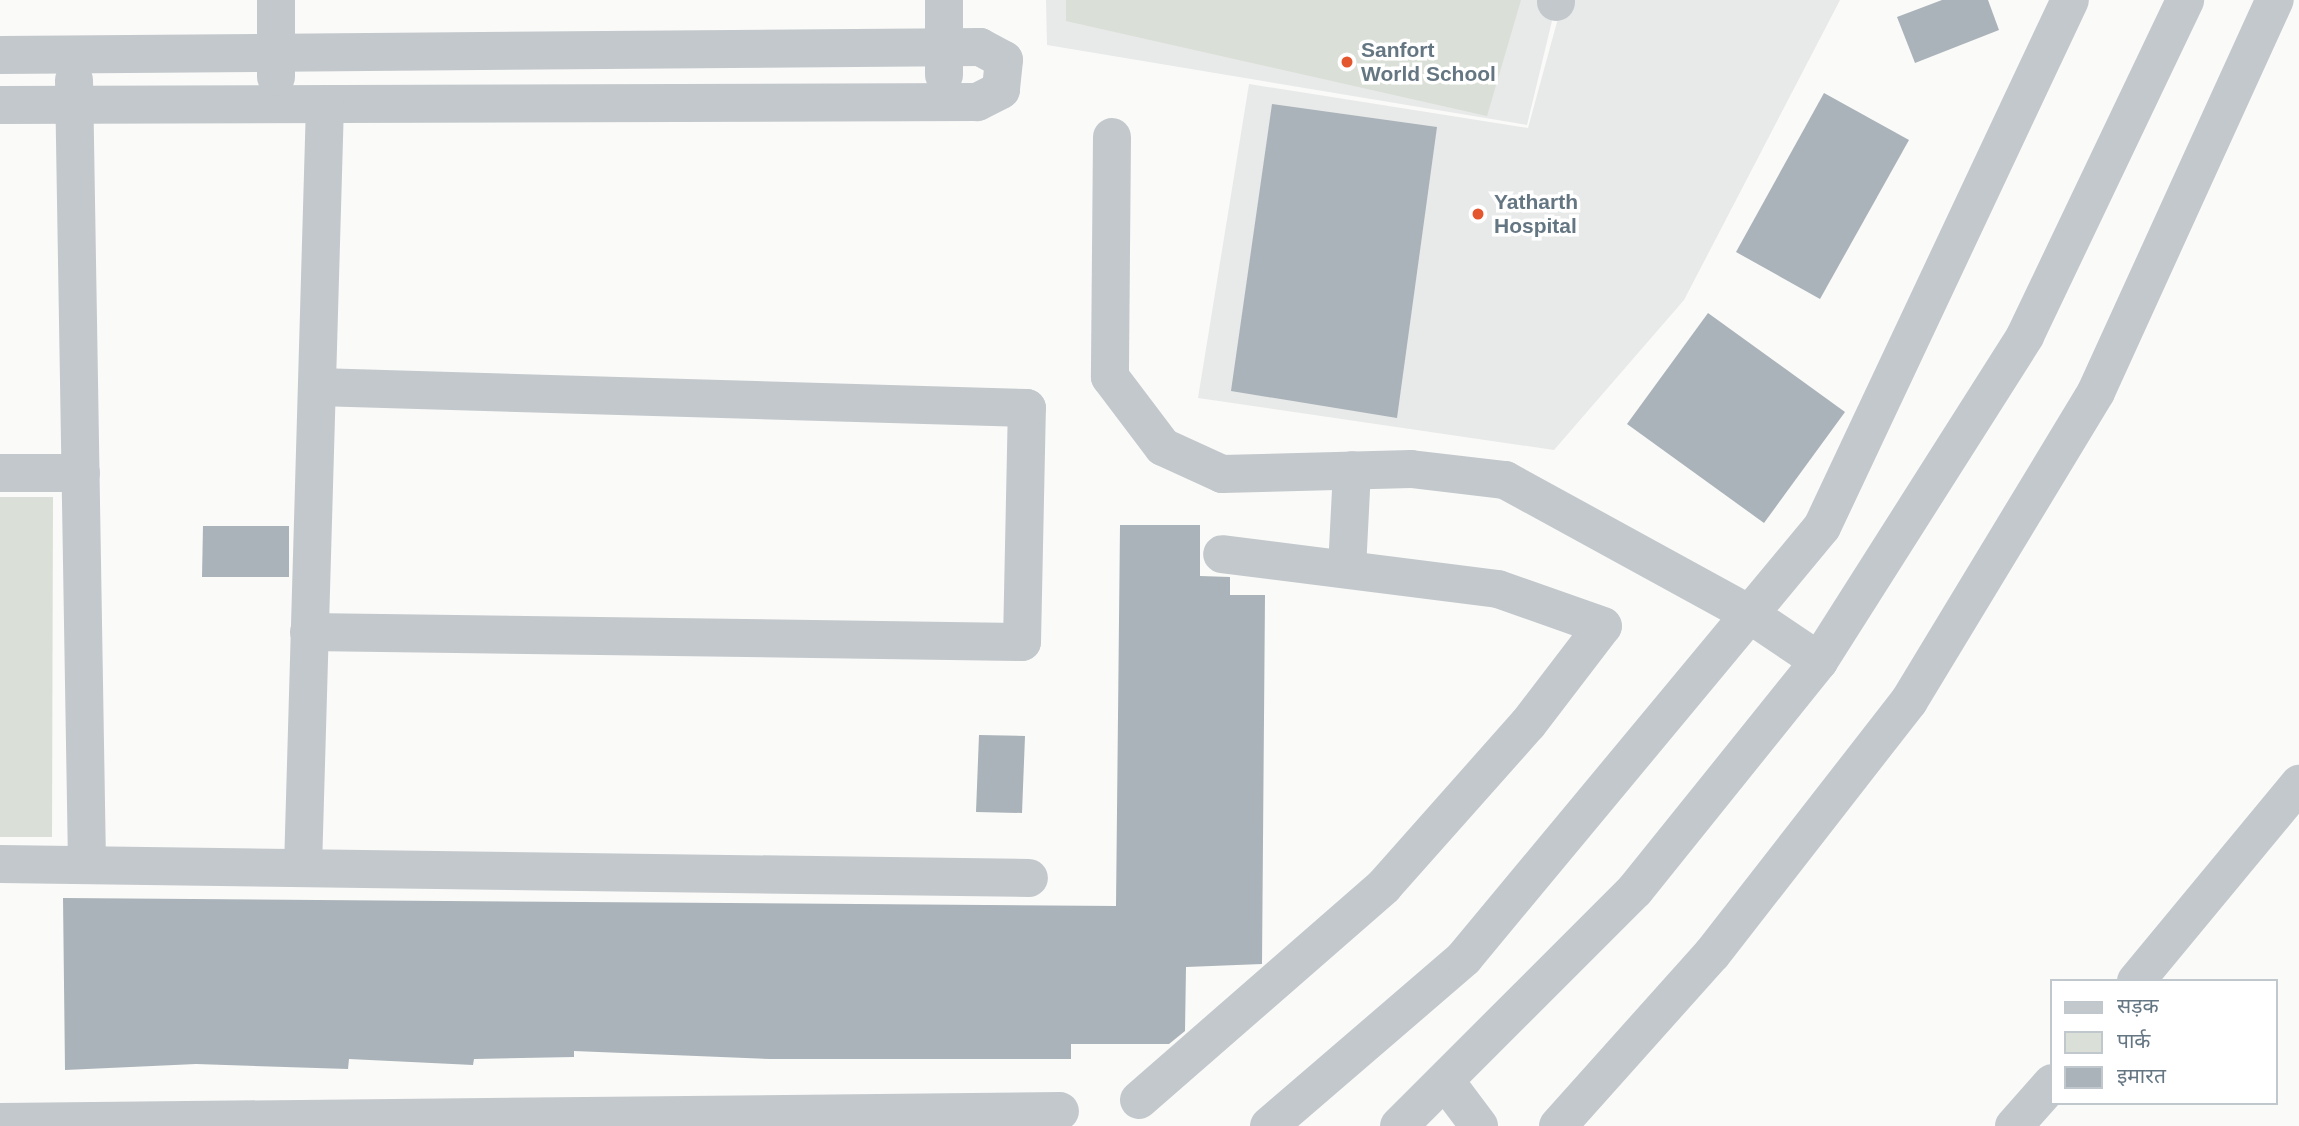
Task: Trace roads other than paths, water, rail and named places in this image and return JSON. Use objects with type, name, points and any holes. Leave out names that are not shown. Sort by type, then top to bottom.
[{"type":"street","points":[[274,104],[276,0]]},
{"type":"street","points":[[943,102],[944,0]]},
{"type":"street","points":[[1269,1126],[1464,958],[1746,612],[1822,527],[2070,0]]},
{"type":"street","points":[[1399,1126],[1446,1083],[1636,890],[1819,661],[2025,336],[2185,0]]},
{"type":"street","points":[[1558,1126],[1712,954],[1909,701],[2096,391],[2275,0]]},
{"type":"street","points":[[0,55],[980,47],[1004,60],[994,99],[943,102],[0,105]]},
{"type":"street","points":[[73,54],[87,865]]},
{"type":"street","points":[[303,868],[325,104]]},
{"type":"street","points":[[1112,137],[1110,377],[1163,447],[1222,474],[1411,469],[1506,480],[1746,612],[1819,661]]},
{"type":"street","points":[[309,632],[1022,642],[1027,408],[317,387]]},
{"type":"street","points":[[1346,569],[1353,470]]},
{"type":"street","points":[[0,472],[80,472]]},
{"type":"street","points":[[1139,1100],[1384,886],[1528,724],[1603,626],[1498,589],[1223,554]]},
{"type":"street","points":[[2138,979],[2299,784]]},
{"type":"street","points":[[0,864],[1029,878]]},
{"type":"street","points":[[1446,1083],[1479,1126]]},
{"type":"street","points":[[2014,1126],[2050,1085]]},
{"type":"street","points":[[0,1122],[718,1120],[1060,1111]]},
{"type":"place","name":"Sanfort World School","points":[[1347,62]]},
{"type":"place","name":"Yatharth Hospital","points":[[1478,214]]}]
